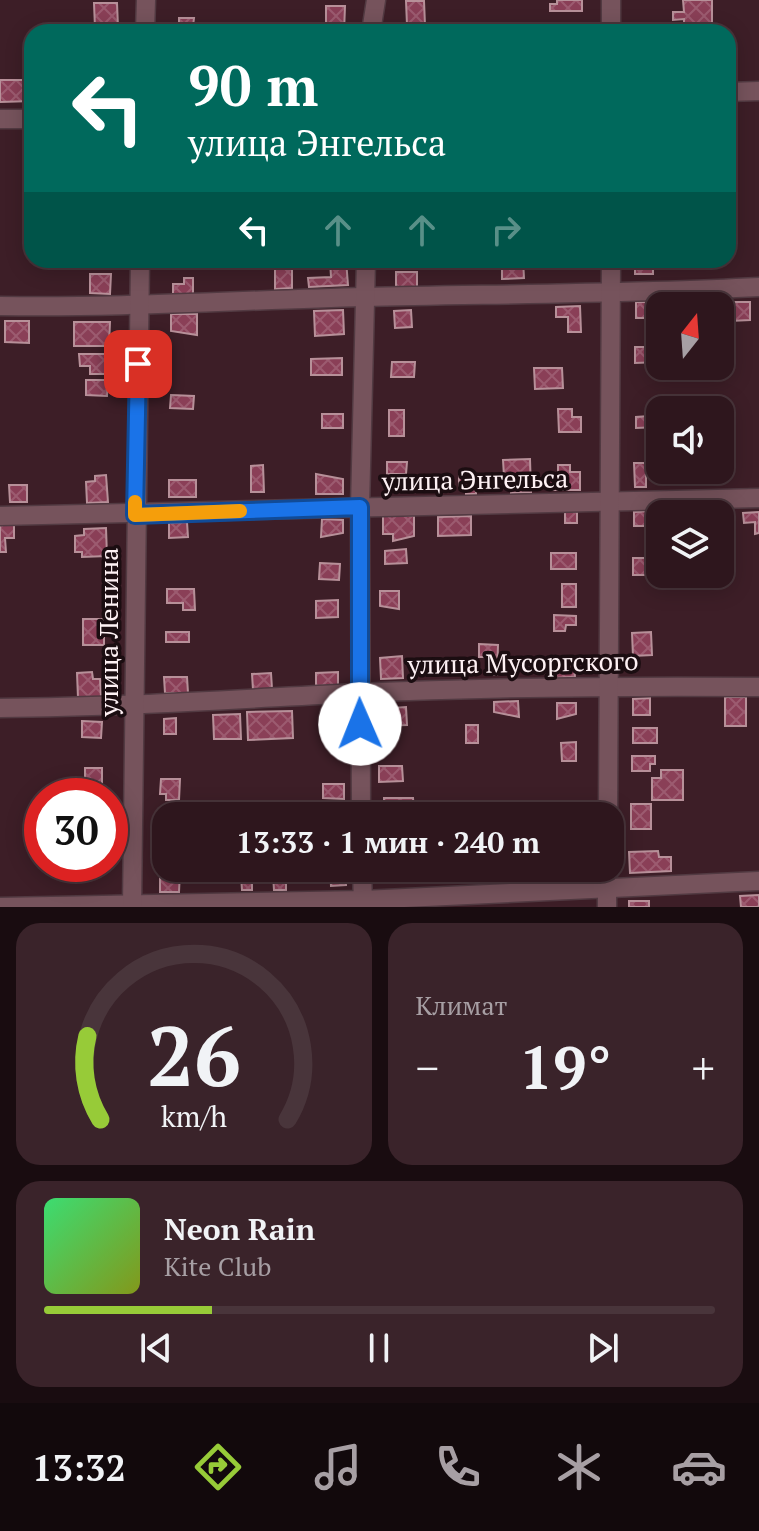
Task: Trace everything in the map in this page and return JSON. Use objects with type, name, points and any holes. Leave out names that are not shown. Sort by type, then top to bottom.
[{"type":"street","points":[[145,24],[146,0]]},
{"type":"street","points":[[372,24],[376,0]]},
{"type":"street","points":[[611,0],[611,24]]},
{"type":"street","points":[[736,92],[759,91]]},
{"type":"street","points":[[0,119],[24,119]]},
{"type":"street","name":"улица Ленина","points":[[132,906],[140,268]]},
{"type":"street","points":[[361,802],[360,507],[366,268]]},
{"type":"street","points":[[608,802],[611,268]]},
{"type":"street","points":[[0,306],[110,308],[139,304],[366,297],[611,295],[759,287]]},
{"type":"street","name":"улица Энгельса","points":[[0,516],[610,504],[759,498]]},
{"type":"street","name":"улица Мусоргского","points":[[0,708],[136,707],[359,693],[610,686],[759,687]]},
{"type":"street","points":[[0,907],[607,899],[759,881]]},
{"type":"street","points":[[362,882],[363,904]]},
{"type":"building","points":[[557,0],[582,0],[582,11],[550,11],[550,4],[557,4]]},
{"type":"building","points":[[683,0],[712,0],[712,24],[684,24],[684,19],[673,20],[673,12],[684,12]]},
{"type":"building","points":[[406,1],[424,1],[425,24],[407,24]]},
{"type":"building","points":[[94,3],[117,3],[118,24],[95,24]]},
{"type":"building","points":[[326,6],[345,6],[344,24],[326,24]]},
{"type":"building","points":[[179,18],[194,18],[193,24],[179,24]]},
{"type":"building","points":[[0,80],[24,80],[24,101],[0,102]]},
{"type":"building","points":[[275,268],[292,268],[292,288],[275,289]]},
{"type":"building","points":[[330,268],[347,268],[348,285],[309,287],[308,278],[331,277]]},
{"type":"building","points":[[502,268],[523,268],[524,278],[502,279]]},
{"type":"building","points":[[635,268],[653,268],[653,274],[635,274]]},
{"type":"building","points":[[396,272],[417,272],[417,287],[396,287]]},
{"type":"building","points":[[90,274],[111,274],[110,294],[90,293]]},
{"type":"building","points":[[184,278],[193,278],[193,294],[173,294],[173,284],[184,284]]},
{"type":"building","points":[[636,302],[646,302],[646,318],[636,318]]},
{"type":"building","points":[[734,302],[750,302],[750,320],[734,321]]},
{"type":"building","points":[[580,306],[581,332],[568,332],[568,317],[556,317],[556,307]]},
{"type":"building","points":[[343,310],[344,334],[315,336],[314,311]]},
{"type":"building","points":[[411,310],[412,327],[395,328],[394,311]]},
{"type":"building","points":[[171,314],[197,314],[197,335],[171,331]]},
{"type":"building","points":[[5,321],[29,321],[29,343],[5,342]]},
{"type":"building","points":[[74,322],[110,322],[109,346],[74,346]]},
{"type":"building","points":[[635,347],[646,347],[646,363],[635,363]]},
{"type":"building","points":[[79,354],[109,354],[109,374],[90,374],[90,366],[80,366]]},
{"type":"building","points":[[342,358],[342,375],[311,375],[311,359]]},
{"type":"building","points":[[392,362],[415,362],[414,377],[391,377]]},
{"type":"building","points":[[534,368],[562,368],[563,388],[535,389]]},
{"type":"building","points":[[86,380],[108,380],[107,396],[86,395]]},
{"type":"building","points":[[171,395],[194,396],[193,409],[170,408]]},
{"type":"building","points":[[558,409],[572,409],[572,417],[581,417],[581,432],[559,432]]},
{"type":"building","points":[[389,410],[404,410],[404,436],[389,436]]},
{"type":"building","points":[[322,414],[343,414],[343,428],[322,428]]},
{"type":"building","points":[[646,416],[646,428],[636,428],[636,417]]},
{"type":"building","points":[[530,459],[531,492],[511,493],[511,476],[504,476],[503,460]]},
{"type":"building","points":[[387,462],[407,462],[406,474],[387,474]]},
{"type":"building","points":[[634,463],[646,463],[646,487],[635,487]]},
{"type":"building","points":[[263,465],[264,492],[251,492],[251,466]]},
{"type":"building","points":[[558,465],[570,465],[570,472],[580,472],[580,490],[549,490],[548,478],[558,478]]},
{"type":"building","points":[[316,474],[343,479],[343,494],[316,494]]},
{"type":"building","points":[[106,475],[108,502],[87,503],[86,482],[95,481],[95,476]]},
{"type":"building","points":[[476,475],[476,494],[466,494],[466,486],[459,486],[459,476]]},
{"type":"building","points":[[169,480],[196,480],[196,497],[169,497]]},
{"type":"building","points":[[9,485],[27,485],[27,502],[10,502]]},
{"type":"building","points":[[646,511],[646,526],[634,526],[634,512]]},
{"type":"building","points":[[565,512],[577,512],[577,523],[565,523]]},
{"type":"building","points":[[759,512],[759,533],[755,534],[755,522],[744,523],[743,513]]},
{"type":"building","points":[[383,516],[414,516],[414,536],[393,541],[393,534],[383,534]]},
{"type":"building","points":[[471,516],[471,535],[438,536],[438,517]]},
{"type":"building","points":[[322,519],[343,520],[343,533],[321,537]]},
{"type":"building","points":[[187,522],[188,537],[169,538],[169,523]]},
{"type":"building","points":[[0,524],[14,524],[14,538],[5,538],[6,552],[0,552]]},
{"type":"building","points":[[106,528],[107,556],[82,557],[82,552],[75,552],[75,536],[84,535],[84,529]]},
{"type":"building","points":[[406,549],[407,563],[385,564],[385,551]]},
{"type":"building","points":[[551,553],[576,553],[576,569],[551,569]]},
{"type":"building","points":[[633,558],[646,558],[646,575],[633,575]]},
{"type":"building","points":[[320,563],[340,564],[339,580],[319,579]]},
{"type":"building","points":[[562,584],[576,584],[576,607],[562,607]]},
{"type":"building","points":[[167,589],[194,589],[195,610],[183,610],[183,603],[167,603]]},
{"type":"building","points":[[380,591],[399,591],[399,609],[380,606]]},
{"type":"building","points":[[338,600],[338,617],[316,618],[316,601]]},
{"type":"building","points":[[554,615],[576,616],[576,625],[566,625],[565,631],[554,631]]},
{"type":"building","points":[[83,619],[104,619],[104,645],[83,645]]},
{"type":"building","points":[[166,632],[189,632],[189,642],[166,642]]},
{"type":"building","points":[[651,632],[652,655],[633,656],[632,633]]},
{"type":"building","points":[[479,644],[498,645],[497,675],[486,675],[486,657],[479,657]]},
{"type":"building","points":[[402,656],[403,678],[381,679],[380,658]]},
{"type":"building","points":[[550,665],[574,665],[575,677],[551,678]]},
{"type":"building","points":[[92,672],[93,679],[100,679],[101,697],[78,698],[77,673]]},
{"type":"building","points":[[338,672],[338,685],[316,686],[316,673]]},
{"type":"building","points":[[271,673],[272,689],[253,690],[252,674]]},
{"type":"building","points":[[164,677],[187,677],[188,693],[165,693]]},
{"type":"building","points":[[725,697],[746,697],[746,726],[725,726]]},
{"type":"building","points":[[650,698],[650,715],[633,715],[633,699]]},
{"type":"building","points":[[518,701],[519,717],[494,712],[494,702]]},
{"type":"building","points":[[557,703],[576,703],[576,714],[557,719]]},
{"type":"building","points":[[406,707],[407,725],[378,726],[378,709]]},
{"type":"building","points":[[292,711],[293,738],[248,740],[247,712]]},
{"type":"building","points":[[240,714],[241,739],[214,739],[213,715]]},
{"type":"building","points":[[176,718],[176,734],[164,734],[164,719]]},
{"type":"building","points":[[82,721],[102,722],[101,738],[82,737]]},
{"type":"building","points":[[466,725],[478,725],[478,743],[466,743]]},
{"type":"building","points":[[633,728],[657,728],[657,743],[633,743]]},
{"type":"building","points":[[576,742],[576,761],[562,761],[561,743]]},
{"type":"building","points":[[632,756],[655,756],[655,764],[650,764],[650,771],[632,771]]},
{"type":"building","points":[[379,766],[402,766],[403,781],[379,782]]},
{"type":"building","points":[[85,768],[102,768],[102,778],[85,778]]},
{"type":"building","points":[[661,770],[683,770],[683,800],[652,800],[652,778],[661,778]]},
{"type":"building","points":[[161,779],[180,779],[179,800],[166,800],[166,794],[160,794]]},
{"type":"building","points":[[323,784],[344,784],[344,799],[323,798]]},
{"type":"building","points":[[384,798],[413,798],[413,802],[384,802]]},
{"type":"building","points":[[631,804],[651,804],[651,829],[631,829]]},
{"type":"building","points":[[658,851],[659,857],[671,857],[671,871],[630,873],[629,852]]},
{"type":"building","points":[[160,882],[179,882],[179,892],[160,892]]},
{"type":"building","points":[[241,882],[252,882],[252,890],[242,890]]},
{"type":"building","points":[[274,882],[286,882],[286,890],[274,890]]},
{"type":"building","points":[[331,882],[346,882],[346,885],[331,886]]},
{"type":"building","points":[[520,882],[548,882],[548,885]]},
{"type":"building","points":[[759,895],[759,907],[741,907],[740,896]]},
{"type":"building","points":[[629,901],[649,901],[649,907],[629,907]]},
{"type":"slow traffic","points":[[135,502],[135,515],[240,511]]},
{"type":"route","points":[[138,364],[135,515],[360,507],[360,724]]}]
